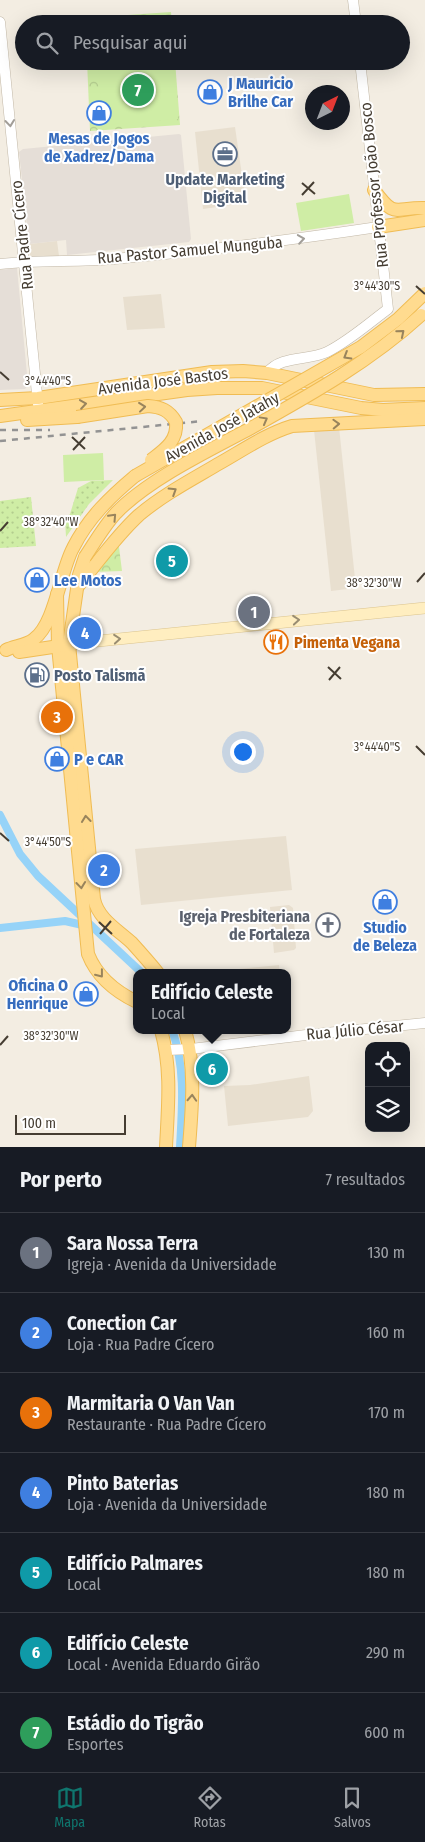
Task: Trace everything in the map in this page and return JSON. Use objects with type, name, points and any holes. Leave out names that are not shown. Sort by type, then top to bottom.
[{"type":"main road","points":[[374,190],[385,206],[392,210],[425,208]]},
{"type":"main road","points":[[378,227],[425,220]]},
{"type":"main road","name":"Avenida José Jatahy","points":[[57,594],[72,548],[89,521],[135,476],[355,351],[398,319],[425,292]]},
{"type":"main road","name":"Avenida José Jatahy","points":[[78,587],[79,575],[85,557],[106,524],[117,512],[157,481],[183,465],[284,410],[367,359],[395,339],[425,311]]},
{"type":"main road","name":"Avenida José Bastos","points":[[0,416],[212,372],[243,371],[267,373],[374,395],[425,394]]},
{"type":"main road","name":"Avenida José Bastos","points":[[0,400],[38,409],[187,390],[262,388],[361,408],[383,410],[425,408]]},
{"type":"main road","points":[[0,421],[38,409],[76,417],[148,406],[160,407],[172,416],[176,422],[177,429],[172,442],[142,466],[135,476]]},
{"type":"main road","points":[[133,1000],[115,989],[99,974],[88,954],[63,645],[78,587],[98,559],[139,515],[169,493],[252,444],[281,430],[297,426],[425,418]]},
{"type":"main road","points":[[57,594],[96,907],[103,917],[132,944],[154,969]]},
{"type":"main road","points":[[3,650],[26,644],[38,637],[45,627],[57,594]]},
{"type":"main road","points":[[3,650],[19,652],[63,645],[425,608]]},
{"type":"main road","points":[[163,1034],[170,1050],[166,1147]]},
{"type":"main road","points":[[186,1034],[193,1076],[189,1147]]},
{"type":"street","points":[[353,0],[355,15]]},
{"type":"street","name":"Rua Padre Cícero","points":[[0,22],[25,261],[38,409]]},
{"type":"street","name":"Rua Professor João Bosco","points":[[267,373],[272,366],[285,361],[308,358],[327,352],[388,309],[361,70]]},
{"type":"street","name":"Rua Pastor Samuel Munguba","points":[[0,264],[25,261],[112,259],[291,240],[378,227]]},
{"type":"street","name":"Rua Júlio César","points":[[170,1050],[425,1024]]},
{"type":"shaded area","points":[[235,127],[246,203],[203,209],[195,132]]},
{"type":"shaded area","points":[[181,135],[191,239],[189,242],[67,255],[66,240],[29,244],[19,152],[23,149]]},
{"type":"shaded area","points":[[57,241],[59,256],[33,258],[30,255],[29,244]]},
{"type":"shaded area","points":[[17,268],[28,385],[25,389],[0,390],[0,270]]},
{"type":"shaded area","points":[[161,294],[165,328],[127,330],[123,297]]},
{"type":"shaded area","points":[[339,427],[356,588],[331,591],[314,430]]},
{"type":"shaded area","points":[[286,836],[292,890],[141,905],[135,849]]},
{"type":"shaded area","points":[[289,905],[293,908],[296,948],[294,950],[274,953],[270,907]]},
{"type":"shaded area","points":[[279,965],[280,969],[240,969]]},
{"type":"shaded area","points":[[309,1076],[313,1111],[308,1117],[228,1126],[224,1086],[250,1085]]},
{"type":"green space","points":[[171,12],[171,15],[128,15]]},
{"type":"green space","points":[[87,70],[176,70],[180,125],[90,131]]},
{"type":"green space","points":[[99,70],[174,70],[178,119],[103,125]]},
{"type":"green space","points":[[349,194],[354,223],[301,231],[296,203]]},
{"type":"green space","points":[[103,453],[104,480],[64,482],[63,455]]},
{"type":"green space","points":[[113,480],[89,504],[66,537],[65,519],[70,514],[78,488],[91,481]]},
{"type":"green space","points":[[31,497],[36,546],[0,548],[0,501]]},
{"type":"green space","points":[[118,539],[122,571],[93,572]]},
{"type":"waterway","points":[[0,815],[20,854],[38,876],[138,969]]},
{"type":"waterway","points":[[0,928],[65,921],[87,926]]},
{"type":"waterway","points":[[173,1034],[179,1059],[182,1088],[180,1147]]},
{"type":"railway","points":[[0,441],[203,421]]},
{"type":"railway","points":[[0,430],[50,430]]},
{"type":"place","name":"Estádio do Tigrão","points":[[138,90]]},
{"type":"place","name":"J Mauricio Brilhe Car","points":[[210,92]]},
{"type":"place","name":"Mesas de Jogos de Xadrez/Dama","points":[[99,113]]},
{"type":"place","name":"Update Marketing Digital","points":[[225,154]]},
{"type":"place","name":"Edifício Palmares","points":[[172,561]]},
{"type":"place","name":"Lee Motos","points":[[37,580]]},
{"type":"place","name":"Sara Nossa Terra","points":[[254,612]]},
{"type":"place","name":"Pinto Baterias","points":[[85,633]]},
{"type":"place","name":"Pimenta Vegana","points":[[276,642]]},
{"type":"place","name":"Posto Talismã","points":[[37,675]]},
{"type":"place","name":"Marmitaria O Van Van","points":[[57,717]]},
{"type":"place","name":"P e CAR","points":[[57,759]]},
{"type":"place","name":"Conection Car","points":[[104,870]]},
{"type":"place","name":"Studio de Beleza","points":[[385,902]]},
{"type":"place","name":"Igreja Presbiteriana de Fortaleza","points":[[328,925]]},
{"type":"place","name":"Oficina O Henrique","points":[[86,994]]},
{"type":"place","name":"Edifício Celeste","points":[[212,1069]]}]
